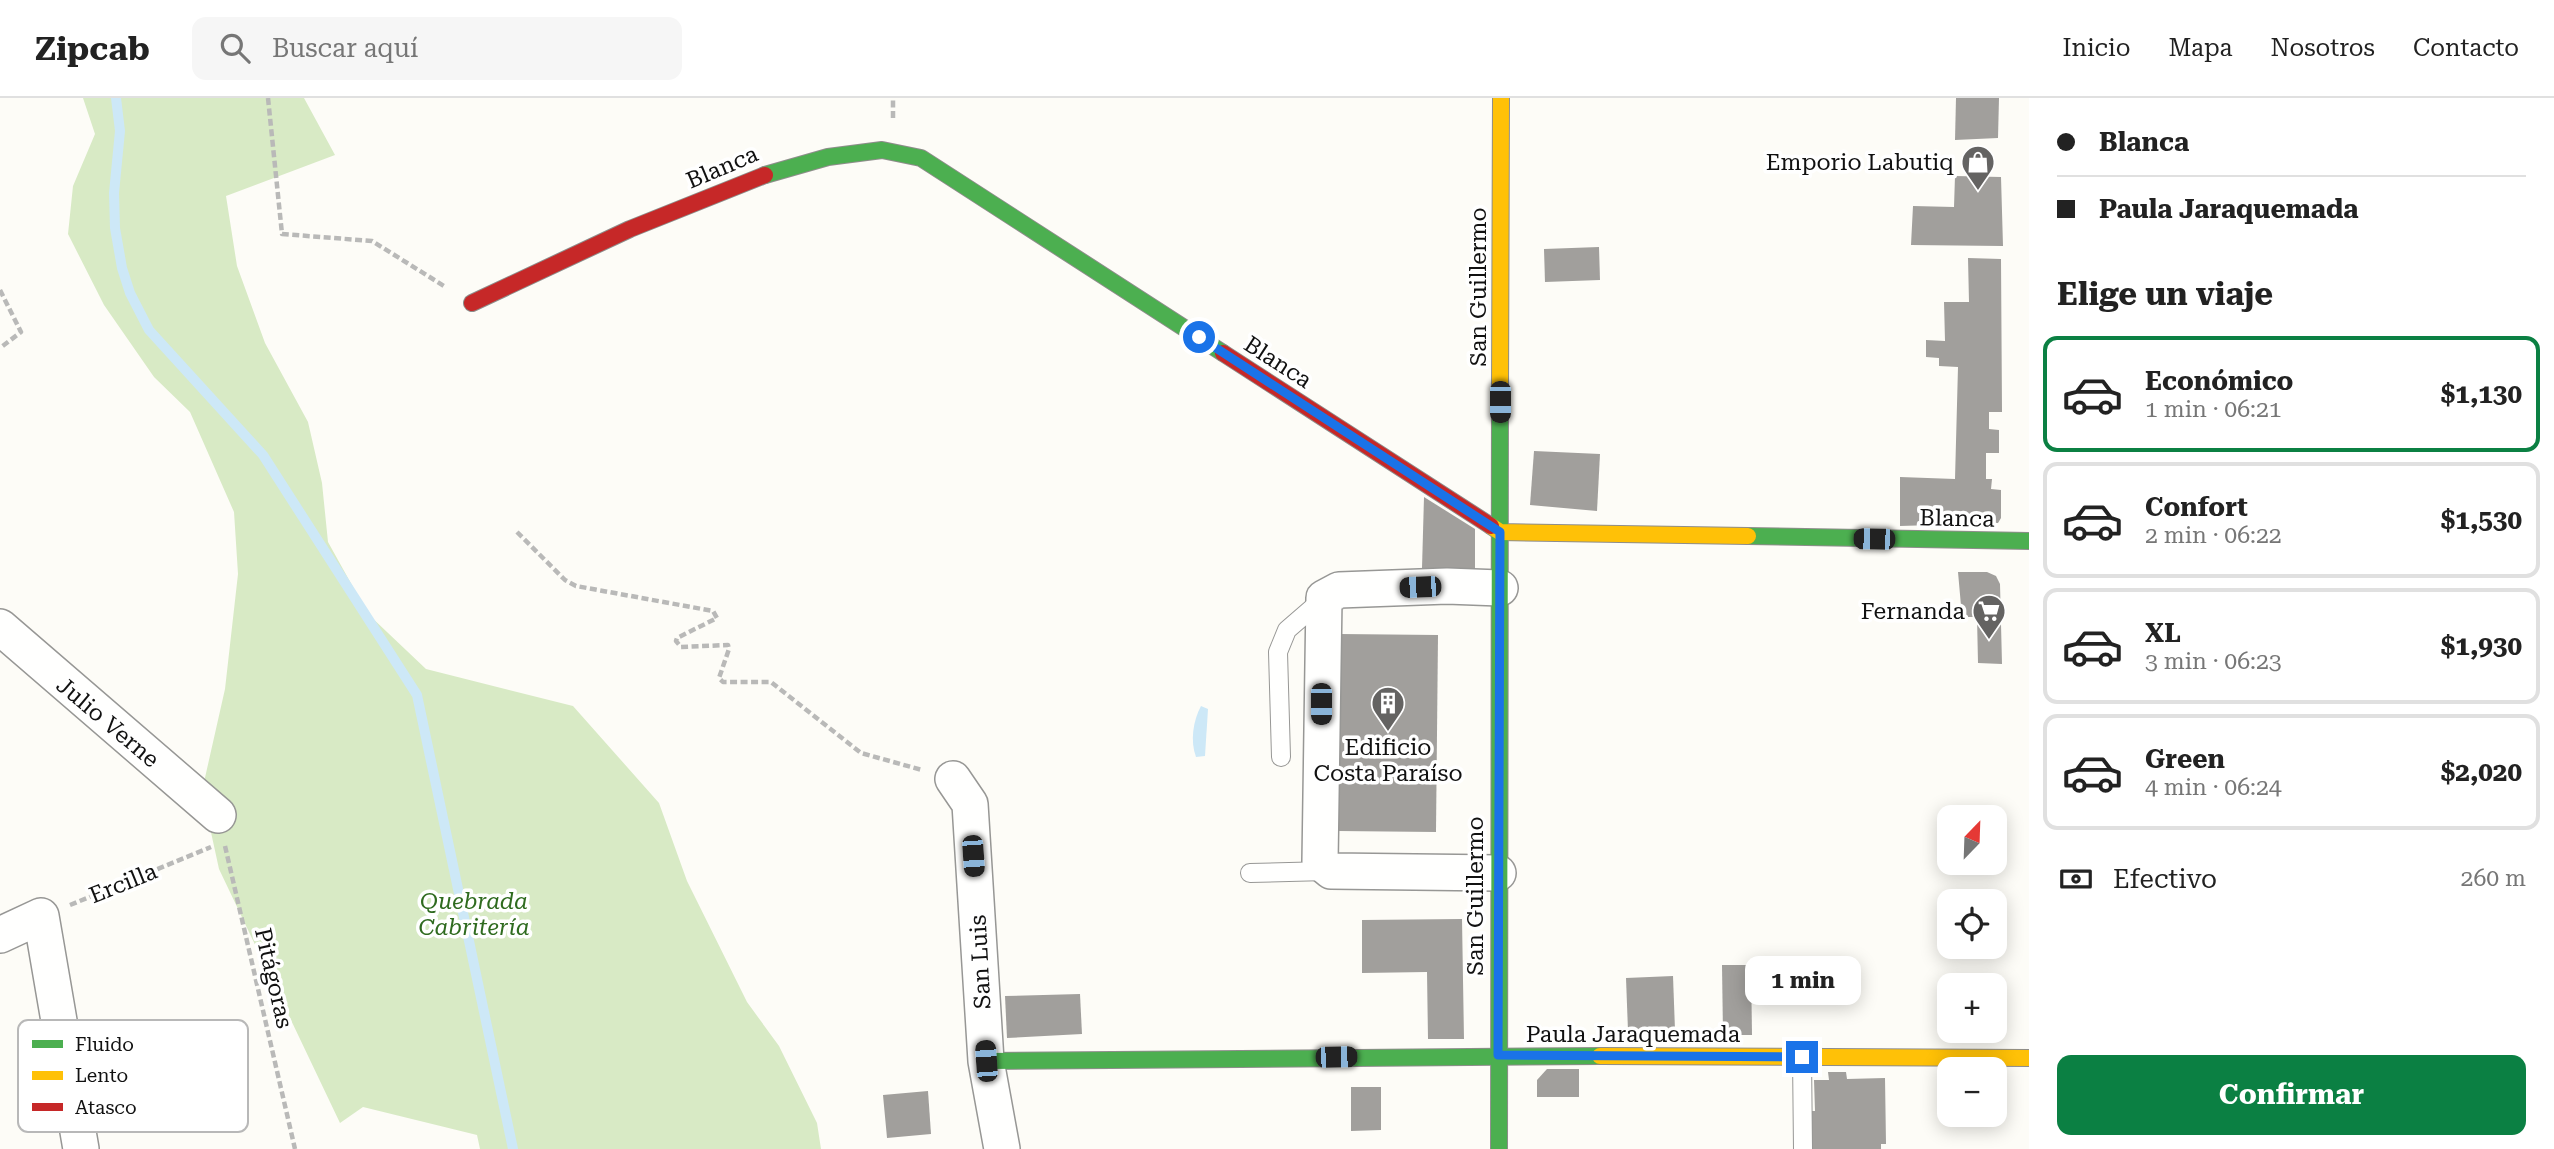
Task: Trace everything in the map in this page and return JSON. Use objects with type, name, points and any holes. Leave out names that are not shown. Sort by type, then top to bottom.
[{"type":"street","name":"San Guillermo","points":[[1499,1149],[1501,98]]},
{"type":"street","name":"Blanca","points":[[472,303],[765,173],[819,157],[901,150],[920,158],[1500,532],[2029,541]]},
{"type":"street","points":[[1498,873],[1331,871],[1320,862],[1324,598],[1339,590],[1447,586],[1500,589]]},
{"type":"street","name":"Julio Verne","points":[[0,627],[218,815]]},
{"type":"street","name":"San Luis","points":[[953,779],[970,804],[986,1061],[1002,1149]]},
{"type":"street","points":[[0,935],[41,916],[59,1020]]},
{"type":"street","name":"Paula Jaraquemada","points":[[986,1061],[1498,1055],[2029,1058]]},
{"type":"lane","points":[[1281,757],[1278,652],[1287,630],[1324,598]]},
{"type":"lane","points":[[1250,873],[1331,871]]},
{"type":"lane","points":[[1802,1057],[1804,1149]]},
{"type":"path","points":[[268,98],[282,234],[372,241],[472,303]]},
{"type":"path","points":[[0,290],[21,332],[0,348]]},
{"type":"path","points":[[517,532],[565,580],[576,586],[713,611],[717,618],[677,638],[677,641],[681,648],[728,645],[719,678],[723,682],[771,682],[861,753],[953,779]]},
{"type":"path","name":"Ercilla","points":[[41,916],[221,844],[218,815]]},
{"type":"path","name":"Pitágoras","points":[[218,815],[295,1149]]},
{"type":"green space","name":"Quebrada Cabritería","points":[[83,98],[304,98],[335,155],[226,196],[237,266],[265,343],[308,422],[322,483],[328,542],[368,614],[426,669],[573,706],[659,803],[687,881],[747,1002],[779,1046],[817,1123],[821,1149],[480,1149],[477,1135],[363,1107],[340,1123],[219,869],[202,791],[225,689],[238,574],[234,512],[190,412],[154,377],[104,305],[68,234],[73,186],[95,134]]},
{"type":"water","points":[[1201,706],[1208,709],[1205,756],[1196,757],[1193,731]]},
{"type":"building","points":[[1956,98],[1999,98],[1998,138],[1955,140]]},
{"type":"building","points":[[1955,176],[2001,177],[2003,246],[1911,245],[1913,206],[1954,207]]},
{"type":"building","points":[[1599,247],[1600,280],[1545,282],[1544,249]]},
{"type":"building","points":[[1968,258],[2001,259],[2002,412],[1989,412],[1989,429],[1999,430],[1999,453],[1986,453],[1986,479],[1992,479],[1991,489],[2001,490],[2001,518],[1998,523],[1900,526],[1900,477],[1955,479],[1958,367],[1939,366],[1939,358],[1926,357],[1926,340],[1945,341],[1944,302],[1969,302]]},
{"type":"building","points":[[1534,451],[1600,454],[1597,511],[1530,505]]},
{"type":"building","points":[[1424,497],[1475,529],[1475,577],[1422,568]]},
{"type":"building","points":[[1958,572],[1987,572],[1996,576],[2000,584],[2002,664],[1978,663],[1977,617],[1962,617]]},
{"type":"building","name":"Edificio Costa Paraíso","points":[[1340,634],[1438,635],[1436,832],[1338,831]]},
{"type":"building","points":[[1462,919],[1464,1039],[1428,1039],[1427,972],[1362,973],[1362,920]]},
{"type":"building","points":[[1722,965],[1751,965],[1752,1035],[1723,1035]]},
{"type":"building","points":[[1673,976],[1675,1030],[1628,1031],[1626,978]]},
{"type":"building","points":[[1080,994],[1082,1034],[1007,1038],[1005,996]]},
{"type":"building","points":[[1547,1069],[1579,1069],[1579,1097],[1537,1097],[1537,1080]]},
{"type":"building","points":[[1828,1072],[1846,1072],[1847,1079],[1885,1078],[1886,1144],[1881,1144],[1881,1149],[1810,1149],[1809,1111],[1815,1111],[1814,1080],[1829,1080]]},
{"type":"building","points":[[1351,1087],[1381,1087],[1381,1130],[1351,1131]]},
{"type":"building","points":[[928,1091],[931,1134],[887,1138],[883,1095]]},
{"type":"waterway","name":"Quebrada Cabritería","points":[[116,98],[120,131],[114,193],[115,228],[122,268],[130,293],[149,330],[263,455],[417,695],[513,1149]]},
{"type":"traffic: fast","points":[[765,175],[828,157],[882,150],[921,158],[1223,353]]},
{"type":"traffic: fast","points":[[1499,1149],[1500,392]]},
{"type":"traffic: fast","points":[[1748,536],[2029,541]]},
{"type":"traffic: fast","points":[[986,1061],[1600,1056]]},
{"type":"traffic: slow","points":[[1500,392],[1501,98]]},
{"type":"traffic: slow","points":[[1491,526],[1500,532],[1748,536]]},
{"type":"traffic: slow","points":[[1600,1056],[2029,1058]]},
{"type":"traffic: jam","points":[[472,303],[630,229],[765,175]]},
{"type":"traffic: jam","points":[[1223,353],[1491,526]]},
{"type":"place","name":"Emporio Labutiq","points":[[1978,192]]},
{"type":"place","name":"Fernanda","points":[[1989,641]]},
{"type":"place","name":"Edificio Costa Paraíso","points":[[1388,733]]},
{"type":"route","points":[[1199,337],[1500,532],[1498,1055],[1802,1057]]}]
